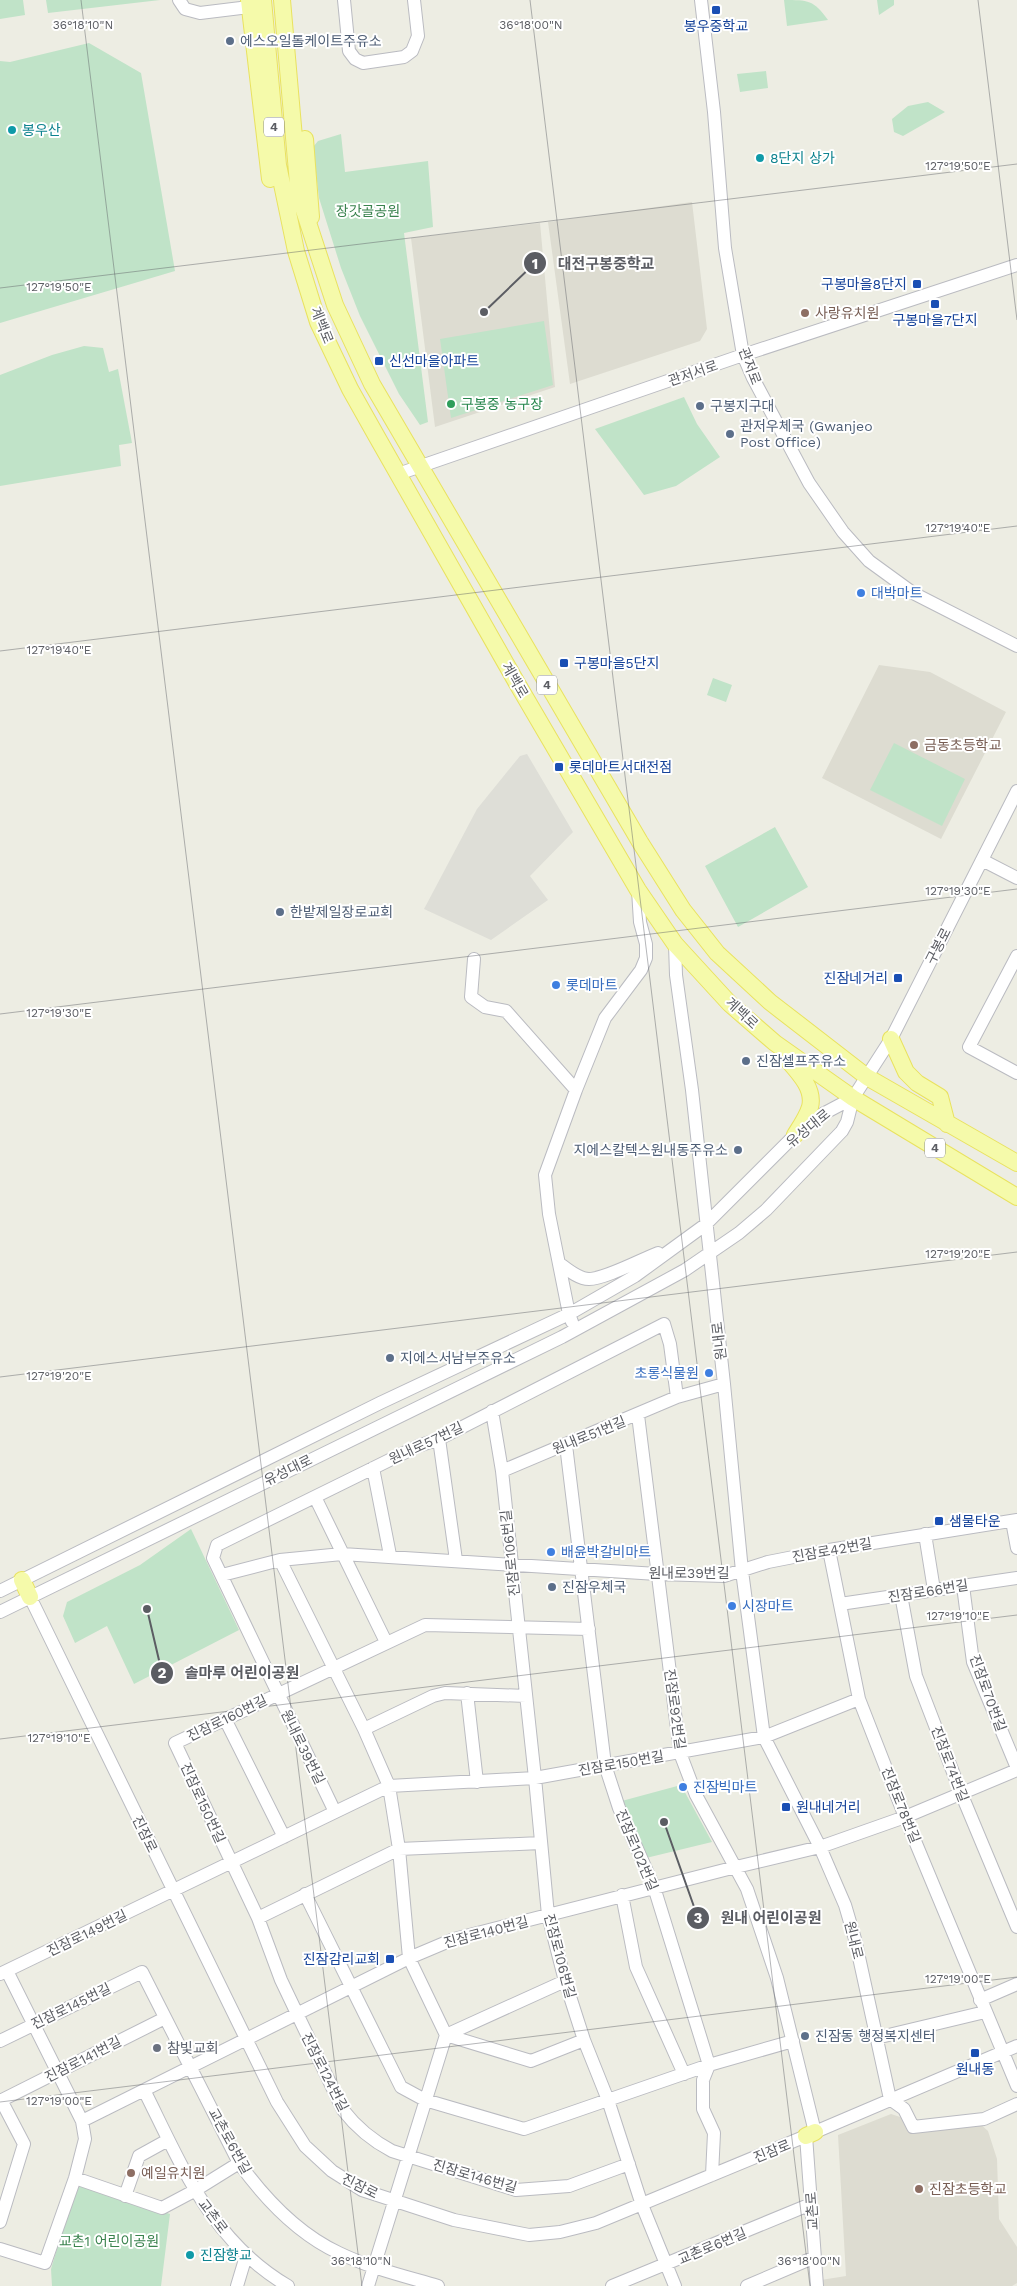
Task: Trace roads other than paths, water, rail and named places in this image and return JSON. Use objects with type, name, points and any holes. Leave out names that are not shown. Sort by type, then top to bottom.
[{"type":"main road","name":"계백로","points":[[282,0],[299,195],[335,305],[372,384],[640,842],[684,910],[717,953],[770,1002],[867,1077],[1017,1163]]},
{"type":"main road","points":[[291,0],[311,192],[311,232]]},
{"type":"main road","name":"계백로","points":[[254,2],[266,156],[272,192],[281,222],[296,252],[318,322],[350,389],[638,890],[675,944],[730,1004],[775,1043],[853,1098],[1017,1197]]},
{"type":"main road","points":[[891,1039],[906,1072],[917,1083],[940,1097],[948,1124]]},
{"type":"main road","points":[[775,1043],[805,1081],[810,1093],[810,1107],[795,1135]]},
{"type":"main road","name":"진잠로","points":[[22,1580],[30,1597]]},
{"type":"street","points":[[179,0],[185,9],[200,13],[254,2]]},
{"type":"street","points":[[344,0],[349,51],[355,59],[363,63],[404,57],[412,51],[418,36],[414,0]]},
{"type":"street","name":"관저로","points":[[701,0],[714,112],[725,248],[743,355],[781,434],[809,484],[843,532],[869,561],[914,593],[1017,646]]},
{"type":"street","name":"관저서로","points":[[398,474],[743,355],[1017,265]]},
{"type":"street","name":"구봉로","points":[[853,1098],[891,1039],[1017,791]]},
{"type":"street","points":[[982,860],[1017,878]]},
{"type":"street","points":[[576,1330],[568,1314],[549,1214],[545,1175],[605,1018],[641,970],[646,958],[638,890]]},
{"type":"street","name":"원내로","points":[[675,944],[676,975],[692,1090],[742,1571],[764,1737],[820,1847],[845,1905],[853,1931],[890,2099]]},
{"type":"street","points":[[1017,956],[969,1046],[1017,1073]]},
{"type":"street","points":[[474,959],[471,997],[484,1007],[506,1011],[576,1090]]},
{"type":"street","name":"유성대로","points":[[0,1591],[380,1402],[568,1314],[634,1276],[682,1244],[706,1224],[795,1135],[818,1116],[853,1098]]},
{"type":"street","name":"유성대로","points":[[0,1612],[576,1330],[709,1255],[766,1210],[842,1131],[847,1122],[853,1098]]},
{"type":"street","points":[[559,1263],[576,1276],[589,1279],[604,1275],[682,1244]]},
{"type":"street","name":"원내로57번길","points":[[222,1575],[213,1558],[217,1545],[418,1446],[439,1440],[664,1324],[670,1344],[677,1397]]},
{"type":"street","name":"원내로51번길","points":[[502,1472],[677,1397],[724,1384]]},
{"type":"street","name":"진잠로106번길","points":[[492,1411],[502,1472],[548,1915],[565,1981],[584,2040],[608,2100],[642,2205],[665,2266],[675,2286]]},
{"type":"street","name":"진잠로92번길","points":[[638,1415],[680,1753],[696,1794],[748,1889],[777,1978],[793,2042],[811,2134]]},
{"type":"street","points":[[439,1440],[456,1560]]},
{"type":"street","name":"진잠로102번길","points":[[566,1445],[605,1765],[619,1808],[654,1887],[709,2065],[704,2080],[704,2109],[714,2133],[712,2175]]},
{"type":"street","points":[[373,1468],[390,1555]]},
{"type":"street","points":[[314,1496],[386,1642]]},
{"type":"street","points":[[1015,1520],[1017,1548]]},
{"type":"street","name":"진잠로42번길","points":[[742,1571],[768,1562],[829,1550],[1015,1520]]},
{"type":"street","points":[[925,1534],[934,1590]]},
{"type":"street","name":"진잠로78번길","points":[[829,1550],[859,1699],[905,1817],[1017,2086]]},
{"type":"street","name":"원내로39번길","points":[[335,1812],[277,1694],[222,1575],[280,1560],[342,1554],[390,1555],[657,1574],[724,1576],[742,1571]]},
{"type":"street","points":[[280,1560],[364,1729],[389,1786],[399,1849],[409,1958],[446,2034],[368,2286]]},
{"type":"street","name":"진잠로66번길","points":[[840,1604],[1017,1578]]},
{"type":"street","name":"진잠로70번길","points":[[963,1586],[973,1662],[1017,1769]]},
{"type":"street","name":"진잠로74번길","points":[[901,1595],[916,1676],[961,1793],[1017,1927]]},
{"type":"street","name":"진잠로","points":[[30,1597],[277,2102],[305,2146],[332,2171],[362,2190],[454,2220],[529,2235],[560,2232],[596,2222],[642,2205],[1017,2046]]},
{"type":"street","name":"진잠로160번길","points":[[175,1743],[225,1718],[341,1666],[386,1642],[424,1625],[518,1628]]},
{"type":"street","points":[[518,1628],[589,1629]]},
{"type":"street","points":[[364,1729],[445,1692],[526,1696]]},
{"type":"street","points":[[467,1692],[477,1782]]},
{"type":"street","points":[[764,1737],[859,1699]]},
{"type":"street","points":[[225,1718],[284,1837]]},
{"type":"street","name":"진잠로150번길","points":[[173,1891],[389,1786],[535,1778],[764,1737]]},
{"type":"street","name":"진잠로150번길","points":[[175,1743],[232,1863]]},
{"type":"street","points":[[820,1847],[905,1817],[1017,1769]]},
{"type":"street","points":[[258,1918],[399,1849],[541,1843]]},
{"type":"street","name":"진잠로140번길","points":[[82,2121],[409,1958],[454,1938],[736,1866],[820,1847]]},
{"type":"street","points":[[232,1863],[258,1918],[281,1980],[297,2015]]},
{"type":"street","name":"진잠로149번길","points":[[4,1972],[173,1891]]},
{"type":"street","points":[[305,1894],[350,1989],[401,2087],[425,2100],[524,2129],[709,2065],[793,2042]]},
{"type":"street","points":[[622,1895],[636,1967],[684,2074]]},
{"type":"street","points":[[0,2249],[45,2263],[75,2178],[85,2139],[82,2121],[34,2024],[4,1972]]},
{"type":"street","name":"교촌로6번길","points":[[142,1972],[239,2163],[256,2186],[276,2207],[309,2234],[337,2252],[373,2267],[438,2286]]},
{"type":"street","name":"진잠로145번길","points":[[0,2041],[142,1972]]},
{"type":"street","points":[[446,2034],[565,1981]]},
{"type":"street","points":[[876,2038],[983,2006],[1017,1984]]},
{"type":"street","name":"진잠로124번길","points":[[297,2015],[343,2110],[351,2120],[380,2145],[407,2157]]},
{"type":"street","name":"진잠로141번길","points":[[0,2222],[24,2144],[0,2100],[165,2018]]},
{"type":"street","points":[[446,2034],[531,2061],[584,2040]]},
{"type":"street","name":"교촌로","points":[[144,2090],[194,2191],[209,2214],[246,2256]]},
{"type":"street","points":[[890,2099],[904,2109],[913,2127],[984,2119],[1017,2104]]},
{"type":"street","name":"교촌로","points":[[811,2134],[811,2204],[817,2286]]},
{"type":"street","points":[[125,2196],[139,2156],[168,2140]]},
{"type":"street","name":"진잠로146번길","points":[[407,2157],[516,2190],[569,2186],[629,2164]]},
{"type":"street","points":[[75,2178],[162,2208],[239,2163]]},
{"type":"street","name":"교촌로6번길","points":[[612,2286],[665,2266],[811,2204]]},
{"type":"street","points":[[237,2286],[246,2256],[288,2286]]},
{"type":"street","points":[[748,2286],[763,2282],[815,2257]]},
{"type":"place","name":"봉우중학교","points":[[716,10]]},
{"type":"place","name":"에스오일톨케이트주유소","points":[[230,41]]},
{"type":"place","name":"봉우산","points":[[12,130]]},
{"type":"place","name":"8단지 상가","points":[[760,158]]},
{"type":"place","name":"구봉마을8단지","points":[[917,284]]},
{"type":"place","name":"구봉마을7단지","points":[[935,304]]},
{"type":"place","name":"대전구봉중학교","points":[[484,312]]},
{"type":"place","name":"사랑유치원","points":[[805,313]]},
{"type":"place","name":"신선마을아파트","points":[[379,361]]},
{"type":"place","name":"구봉중 농구장","points":[[451,404]]},
{"type":"place","name":"구봉지구대","points":[[700,406]]},
{"type":"place","name":"관저우체국 (Gwanjeo Post Office)","points":[[730,434]]},
{"type":"place","name":"대박마트","points":[[861,593]]},
{"type":"place","name":"구봉마을5단지","points":[[564,663]]},
{"type":"place","name":"금동초등학교","points":[[914,745]]},
{"type":"place","name":"롯데마트서대전점","points":[[559,767]]},
{"type":"place","name":"한밭제일장로교회","points":[[280,912]]},
{"type":"place","name":"진잠네거리","points":[[898,978]]},
{"type":"place","name":"롯데마트","points":[[556,985]]},
{"type":"place","name":"진잠셀프주유소","points":[[746,1061]]},
{"type":"place","name":"지에스칼텍스원내동주유소","points":[[738,1150]]},
{"type":"place","name":"지에스서남부주유소","points":[[390,1358]]},
{"type":"place","name":"초롱식물원","points":[[709,1373]]},
{"type":"place","name":"샘물타운","points":[[939,1521]]},
{"type":"place","name":"배윤박갈비마트","points":[[551,1552]]},
{"type":"place","name":"진잠우체국","points":[[552,1587]]},
{"type":"place","name":"시장마트","points":[[732,1606]]},
{"type":"place","name":"솔마루 어린이공원","points":[[147,1609]]},
{"type":"place","name":"진잠빅마트","points":[[683,1787]]},
{"type":"place","name":"원내네거리","points":[[786,1807]]},
{"type":"place","name":"원내 어린이공원","points":[[664,1822]]},
{"type":"place","name":"진잠감리교회","points":[[390,1959]]},
{"type":"place","name":"진잠동 행정복지센터","points":[[805,2036]]},
{"type":"place","name":"참빛교회","points":[[157,2048]]},
{"type":"place","name":"원내동","points":[[975,2053]]},
{"type":"place","name":"예일유치원","points":[[131,2173]]},
{"type":"place","name":"진잠초등학교","points":[[919,2189]]},
{"type":"place","name":"진잠향교","points":[[190,2255]]},
{"type":"park label","name":"장갓골공원","points":[[368,211]]},
{"type":"park label","name":"교촌1 어린이공원","points":[[109,2241]]}]
